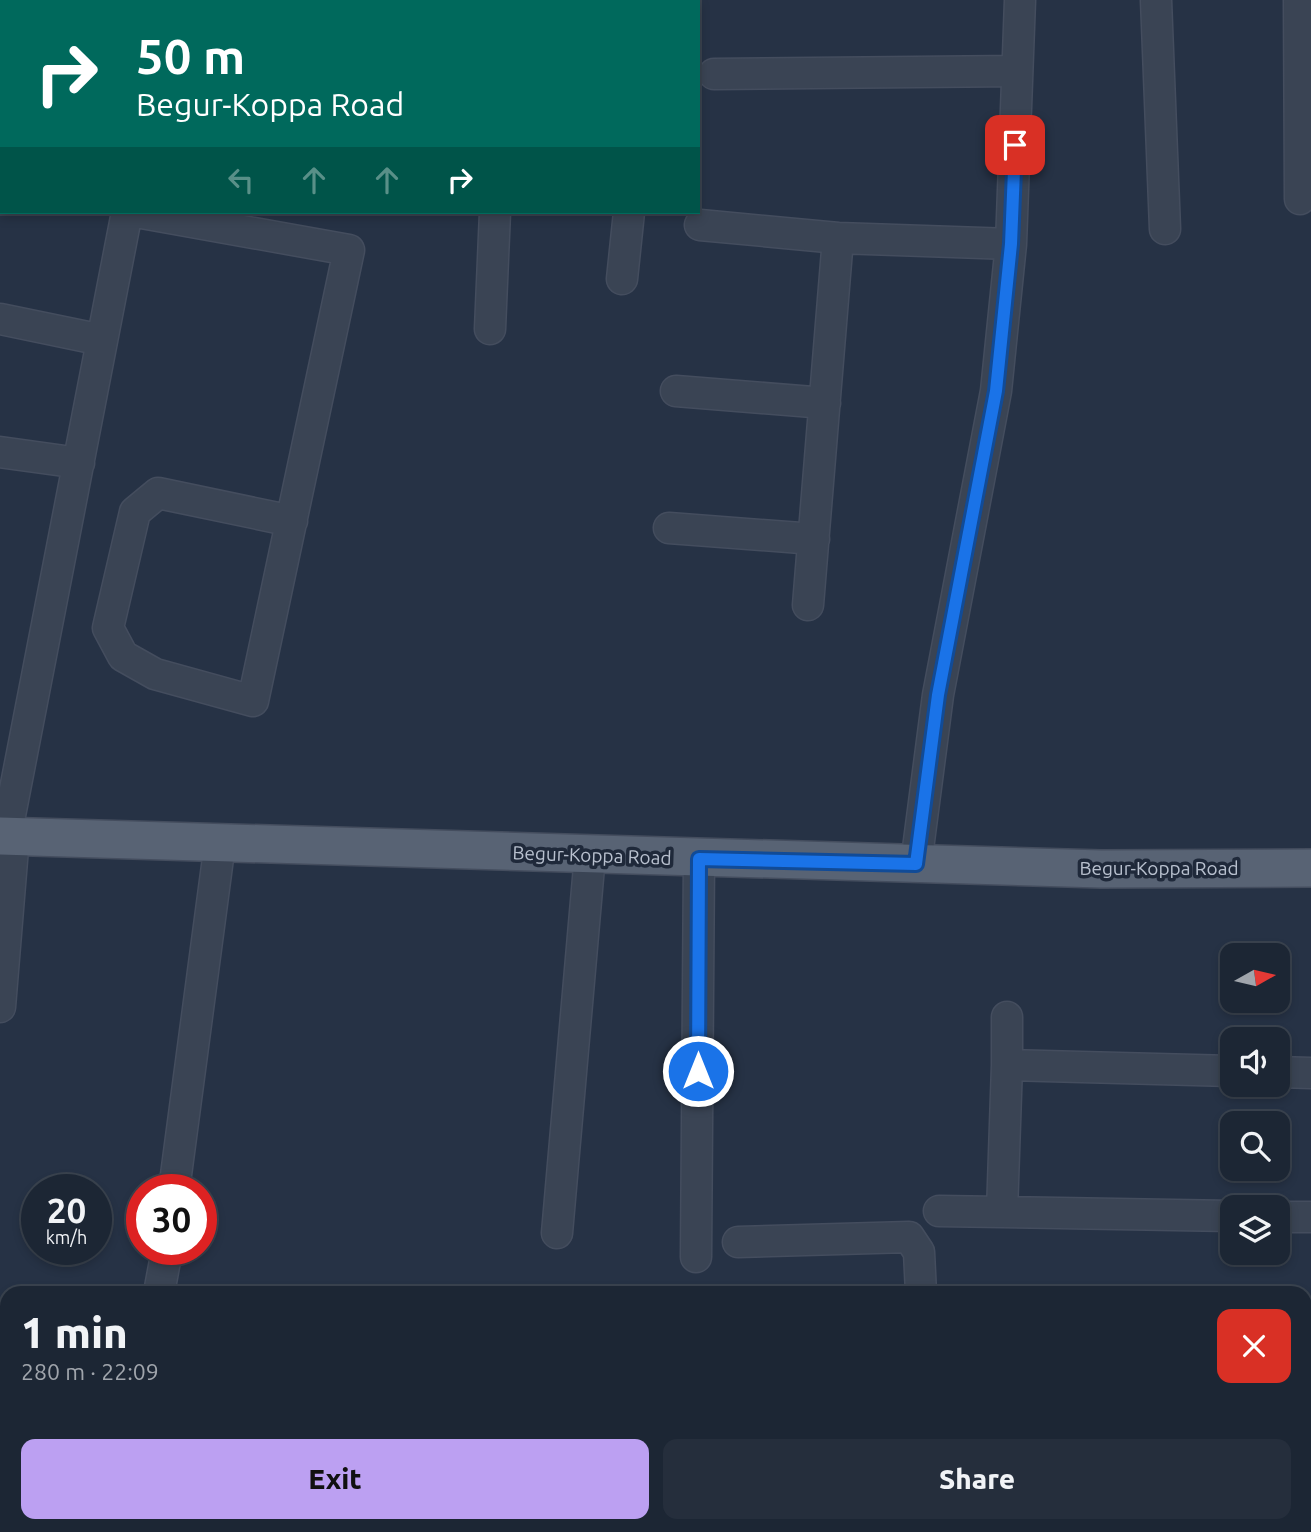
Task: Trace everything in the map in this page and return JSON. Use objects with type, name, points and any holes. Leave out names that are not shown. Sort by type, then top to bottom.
[{"type":"main road","name":"Begur-Koppa Road","points":[[7,836],[699,859],[1101,869],[1311,868]]},
{"type":"street","points":[[916,864],[938,695],[996,391],[1011,244],[1020,0]]},
{"type":"street","points":[[1156,0],[1165,229]]},
{"type":"street","points":[[1299,0],[1300,199]]},
{"type":"street","points":[[714,74],[1017,71]]},
{"type":"street","points":[[0,1007],[7,836],[127,214]]},
{"type":"street","points":[[159,214],[284,225],[349,250],[292,521],[253,701],[155,674],[122,656],[108,628],[135,512],[158,492],[292,521]]},
{"type":"street","points":[[489,330],[495,214]]},
{"type":"street","points":[[622,279],[629,214]]},
{"type":"street","points":[[700,225],[838,238],[1011,244]]},
{"type":"street","points":[[808,605],[838,238]]},
{"type":"street","points":[[0,319],[103,340]]},
{"type":"street","points":[[676,391],[825,403]]},
{"type":"street","points":[[0,452],[79,463]]},
{"type":"street","points":[[669,528],[814,539]]},
{"type":"street","points":[[176,1174],[220,843]]},
{"type":"street","points":[[557,1233],[590,855]]},
{"type":"street","points":[[696,1257],[699,859]]},
{"type":"street","points":[[1002,1212],[1007,1017]]},
{"type":"street","points":[[1007,1065],[1220,1071]]},
{"type":"street","points":[[1290,1072],[1311,1073]]},
{"type":"street","points":[[939,1211],[1220,1216]]},
{"type":"street","points":[[1290,1217],[1311,1217]]},
{"type":"street","points":[[738,1242],[909,1237],[919,1252],[921,1286]]},
{"type":"street","points":[[160,1286],[164,1265]]},
{"type":"route","points":[[698,1071],[699,859],[916,864],[938,695],[996,391],[1011,244],[1015,145]]}]
